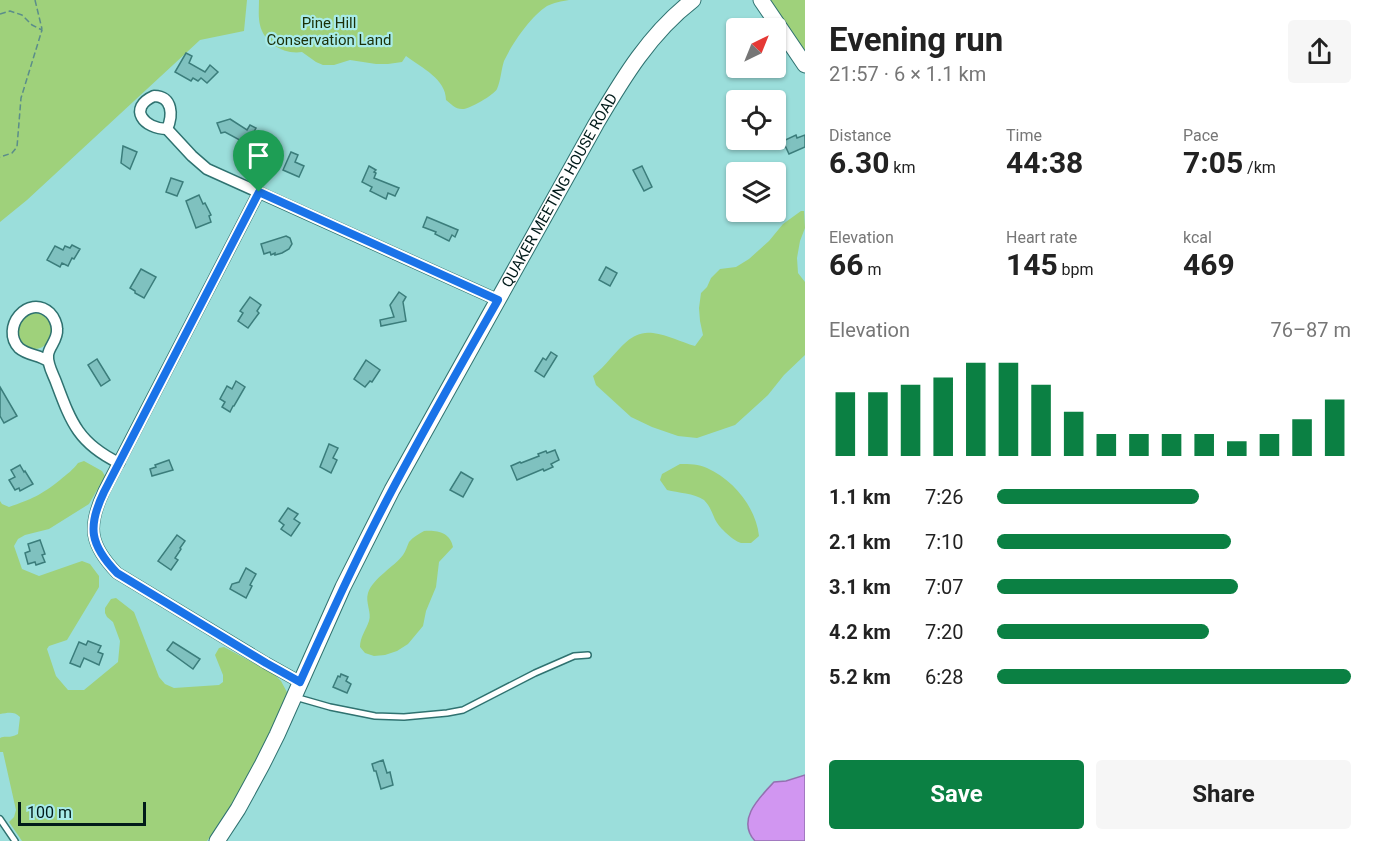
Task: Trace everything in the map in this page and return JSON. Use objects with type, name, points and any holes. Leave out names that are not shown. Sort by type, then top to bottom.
[{"type":"main road","name":"QUAKER MEETING HOUSE ROAD","points":[[217,841],[250,787],[277,735],[348,578],[413,450],[590,134],[624,77],[657,32],[693,0]]},
{"type":"main road","points":[[761,0],[805,65]]},
{"type":"street","points":[[167,129],[207,169],[498,300]]},
{"type":"street","points":[[259,192],[96,508],[93,522],[94,537],[106,562],[117,573],[266,663],[297,689]]},
{"type":"street","points":[[48,361],[18,348],[12,339],[10,331],[14,318],[26,309],[42,308],[54,317],[57,334],[49,350],[48,361],[61,396],[79,433],[96,450],[119,463]]},
{"type":"lane","points":[[297,689],[330,707],[375,716],[404,717],[447,713],[464,710],[574,656],[588,655]]},
{"type":"lane","points":[[0,819],[15,841]]},
{"type":"path","points":[[0,157],[12,153],[17,147],[21,98],[42,30],[35,0]]},
{"type":"path","points":[[0,14],[10,11],[22,15],[32,25],[42,30]]},
{"type":"green space","name":"Pine Hill Conservation Land","points":[[0,0],[247,0],[244,31],[200,40],[27,200],[0,222]]},
{"type":"green space","points":[[259,0],[569,0],[547,6],[534,17],[507,54],[497,89],[481,102],[462,109],[446,100],[438,80],[406,56],[402,62],[388,64],[350,60],[334,65],[323,65],[302,52],[282,50],[270,42],[262,31],[259,19]]},
{"type":"green space","points":[[767,0],[805,0],[805,54],[786,27],[786,18],[780,18]]},
{"type":"green space","points":[[804,211],[805,228],[797,258],[798,273],[805,282],[805,355],[784,375],[768,395],[735,425],[697,438],[678,436],[631,417],[596,385],[593,376],[634,336],[646,333],[659,334],[695,346],[703,335],[699,308],[701,293],[711,278],[720,269],[736,267],[749,259],[786,222]]},
{"type":"green space","points":[[34,313],[47,318],[52,331],[47,344],[34,349],[21,344],[16,331],[21,318]]},
{"type":"green space","points":[[84,461],[102,471],[105,476],[89,504],[49,529],[25,535],[18,539],[14,546],[22,569],[39,576],[82,561],[90,564],[99,576],[99,587],[67,640],[49,646],[47,649],[56,676],[68,690],[84,690],[118,662],[120,641],[113,622],[105,613],[105,608],[111,599],[116,598],[134,612],[159,677],[165,684],[174,688],[219,685],[223,682],[223,675],[215,655],[219,648],[224,647],[274,674],[281,681],[289,696],[256,762],[207,841],[22,841],[9,822],[16,810],[3,752],[0,752],[0,738],[18,734],[20,717],[13,713],[0,714],[0,501],[9,507],[30,499],[70,472],[78,463]]},
{"type":"green space","points":[[680,464],[707,468],[735,487],[753,515],[759,536],[751,543],[737,541],[718,524],[704,500],[667,490],[660,480],[662,474]]},
{"type":"green space","points":[[424,531],[446,535],[453,547],[439,562],[436,587],[426,611],[423,626],[408,644],[397,651],[374,656],[365,653],[360,643],[370,618],[368,593],[379,578],[403,555],[409,542]]},
{"type":"shaded area","points":[[805,775],[805,841],[755,841],[748,825],[756,802],[774,782]]},
{"type":"building","points":[[186,53],[192,56],[189,63],[205,72],[210,65],[218,72],[207,83],[201,78],[198,81],[193,78],[191,81],[175,72]]},
{"type":"building","points":[[230,119],[247,130],[250,125],[256,128],[247,144],[225,132],[221,133],[217,123]]},
{"type":"building","points":[[796,135],[797,138],[805,135],[805,147],[789,154],[786,140]]},
{"type":"building","points":[[123,146],[137,152],[130,169],[121,163]]},
{"type":"building","points":[[291,152],[298,155],[295,162],[304,166],[299,177],[283,170]]},
{"type":"building","points":[[369,166],[376,170],[374,178],[399,188],[395,196],[388,193],[386,199],[370,191],[372,187],[362,182]]},
{"type":"building","points":[[642,166],[652,187],[644,191],[633,170]]},
{"type":"building","points":[[171,178],[183,182],[177,196],[166,192]]},
{"type":"building","points":[[199,195],[211,215],[209,216],[211,222],[196,228],[186,201]]},
{"type":"building","points":[[427,217],[458,230],[455,237],[452,235],[449,241],[423,227]]},
{"type":"building","points":[[286,236],[290,238],[292,244],[289,249],[275,255],[275,253],[271,255],[270,252],[264,254],[261,244]]},
{"type":"building","points":[[72,245],[80,249],[68,266],[62,263],[60,267],[47,260],[55,246],[63,250],[65,246],[70,248]]},
{"type":"building","points":[[606,267],[617,273],[610,286],[599,280]]},
{"type":"building","points":[[141,269],[156,277],[144,298],[130,288]]},
{"type":"building","points":[[399,292],[406,297],[403,302],[406,321],[381,326],[380,320],[394,317],[390,305]]},
{"type":"building","points":[[250,297],[261,305],[257,311],[259,313],[248,328],[238,321],[243,313],[240,311]]},
{"type":"building","points":[[551,352],[557,356],[544,377],[535,371],[543,358],[546,360]]},
{"type":"building","points":[[97,359],[110,380],[101,386],[88,365]]},
{"type":"building","points":[[366,360],[380,370],[372,382],[370,381],[365,387],[354,379]]},
{"type":"building","points":[[236,381],[245,387],[230,412],[222,407],[225,402],[220,399],[227,386],[232,389]]},
{"type":"building","points":[[0,387],[17,416],[4,423],[0,416]]},
{"type":"building","points":[[329,444],[338,448],[333,458],[337,460],[331,473],[320,467]]},
{"type":"building","points":[[555,450],[559,460],[551,464],[553,467],[517,480],[511,466],[539,456],[538,454],[546,451],[547,453]]},
{"type":"building","points":[[169,460],[173,470],[152,476],[150,469]]},
{"type":"building","points":[[20,465],[33,484],[20,491],[19,488],[15,490],[9,480],[15,477],[11,470]]},
{"type":"building","points":[[461,472],[473,479],[463,497],[450,490]]},
{"type":"building","points":[[288,508],[298,514],[294,519],[300,523],[291,536],[281,529],[284,525],[279,521]]},
{"type":"building","points":[[177,535],[185,541],[175,558],[178,560],[171,570],[158,561]]},
{"type":"building","points":[[40,540],[45,562],[36,565],[35,562],[28,564],[25,553],[30,551],[28,544]]},
{"type":"building","points":[[246,568],[256,574],[246,598],[230,589],[232,584],[239,582]]},
{"type":"building","points":[[88,641],[101,646],[98,652],[103,654],[99,665],[84,658],[80,667],[70,663],[79,642],[86,645]]},
{"type":"building","points":[[173,642],[200,659],[193,669],[167,650]]},
{"type":"building","points":[[341,674],[348,677],[346,681],[351,684],[347,693],[333,687]]},
{"type":"building","points":[[383,760],[387,773],[390,772],[393,785],[381,789],[372,764]]},
{"type":"route","points":[[259,192],[498,300],[413,450],[374,525],[300,682],[117,573],[106,562],[94,537],[93,522],[96,508],[259,192]]}]
